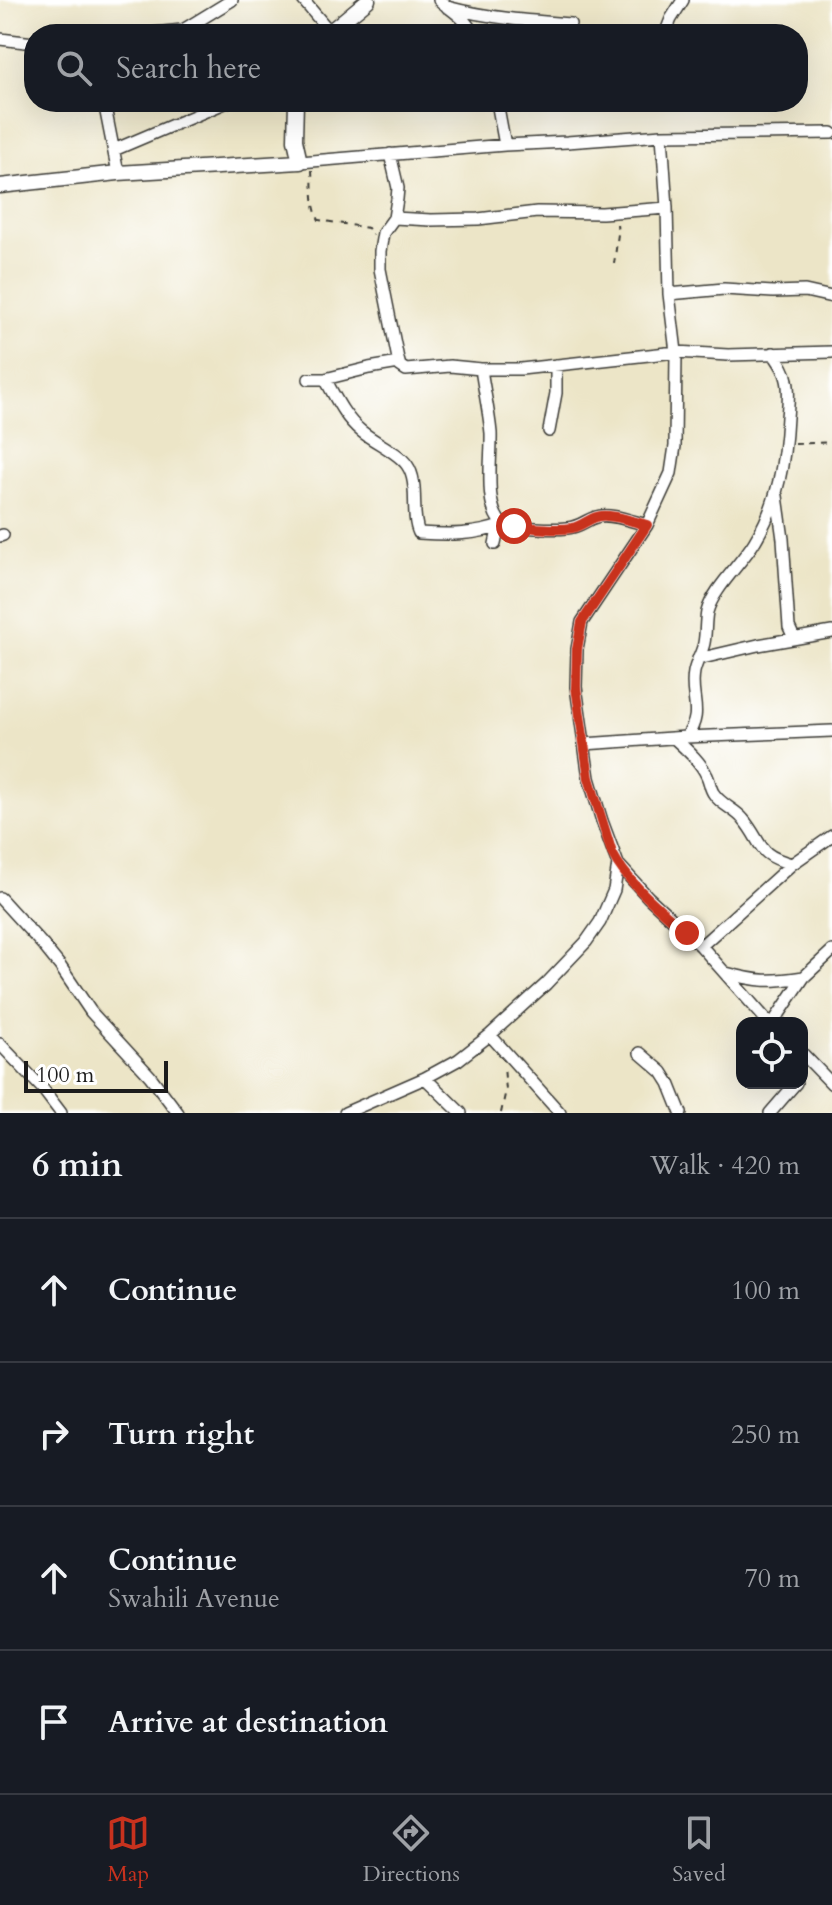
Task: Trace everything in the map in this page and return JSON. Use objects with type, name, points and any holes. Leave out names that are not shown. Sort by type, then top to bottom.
[{"type":"main road","points":[[339,24],[368,0]]},
{"type":"main road","points":[[0,186],[118,173],[306,161],[295,140],[296,112]]},
{"type":"street","points":[[193,24],[232,0]]},
{"type":"street","points":[[303,0],[321,24]]},
{"type":"street","points":[[669,24],[683,0]]},
{"type":"street","points":[[443,4],[502,19],[570,24]]},
{"type":"street","points":[[443,4],[467,24]]},
{"type":"street","points":[[0,39],[24,42]]},
{"type":"street","points":[[106,112],[118,173]]},
{"type":"street","points":[[114,150],[203,112]]},
{"type":"street","points":[[499,112],[505,145]]},
{"type":"street","points":[[306,161],[662,135],[832,133]]},
{"type":"street","points":[[662,135],[669,294],[676,352],[675,446],[671,473],[647,525],[582,622],[577,649],[576,687],[593,792],[618,864],[701,946],[766,1017]]},
{"type":"street","points":[[390,154],[398,188],[394,218],[383,233],[380,251],[399,363],[406,370],[450,366],[521,369],[676,352],[699,355],[832,352]]},
{"type":"street","points":[[394,218],[478,219],[537,212],[667,208]]},
{"type":"street","points":[[669,294],[724,289],[805,291],[832,297]]},
{"type":"street","points":[[680,737],[695,724],[693,675],[704,644],[707,611],[712,598],[764,527],[777,491],[786,444],[789,389],[787,377],[773,353]]},
{"type":"street","points":[[309,379],[325,379],[399,363]]},
{"type":"street","points":[[549,431],[556,393],[556,365]]},
{"type":"street","points":[[481,369],[491,433],[489,468],[492,502],[503,525]]},
{"type":"street","points":[[325,379],[342,411],[358,429],[408,466],[419,533],[457,535],[488,531],[503,525],[571,528],[603,515],[647,525]]},
{"type":"street","points":[[777,491],[789,627],[794,638]]},
{"type":"street","points":[[495,544],[498,530],[503,525]]},
{"type":"street","points":[[698,659],[832,632]]},
{"type":"street","points":[[584,744],[832,731]]},
{"type":"street","points":[[680,737],[703,769],[718,799],[739,815],[766,853],[775,860],[792,864]]},
{"type":"street","points":[[701,946],[792,864],[832,836]]},
{"type":"street","points":[[345,1113],[458,1060],[546,984],[586,942],[600,922],[614,890],[618,864]]},
{"type":"street","points":[[0,898],[43,945],[91,1012],[150,1076],[178,1113]]},
{"type":"street","points":[[775,1017],[804,977],[832,951]]},
{"type":"street","points":[[726,973],[769,982],[804,977]]},
{"type":"street","points":[[490,1035],[560,1113]]},
{"type":"street","points":[[0,1044],[61,1113]]},
{"type":"street","points":[[640,1053],[662,1072],[681,1113]]},
{"type":"street","points":[[808,1062],[832,1084]]},
{"type":"street","points":[[820,1073],[832,1068]]},
{"type":"street","points":[[425,1078],[461,1113]]},
{"type":"street","points":[[770,1113],[791,1089]]},
{"type":"path","points":[[306,161],[316,217],[368,228],[380,251]]},
{"type":"path","points":[[612,212],[618,234],[614,264]]},
{"type":"path","points":[[786,444],[832,442]]},
{"type":"path","points":[[501,1113],[506,1084],[502,1050]]},
{"type":"route","points":[[514,526],[571,528],[603,515],[647,525],[582,622],[578,637],[576,687],[589,778],[612,853],[648,897],[687,933]]}]
